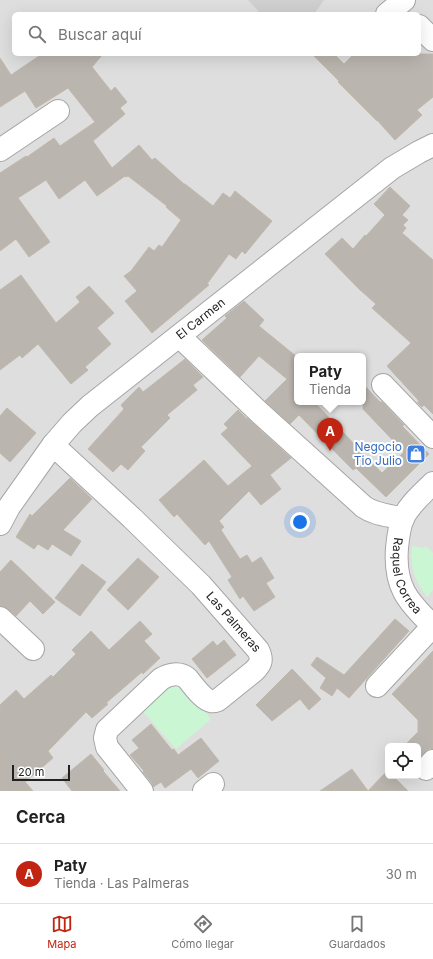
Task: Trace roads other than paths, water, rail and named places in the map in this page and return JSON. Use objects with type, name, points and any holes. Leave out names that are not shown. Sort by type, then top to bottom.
[{"type":"street","points":[[421,28],[433,40]]},
{"type":"street","points":[[0,150],[58,111]]},
{"type":"street","name":"El Carmen","points":[[3,509],[53,445],[72,423],[90,406],[392,168],[433,145]]},
{"type":"street","points":[[179,336],[261,414],[364,507],[374,513],[403,519],[413,504],[432,486]]},
{"type":"street","points":[[383,385],[433,437]]},
{"type":"street","name":"Las Palmeras","points":[[53,445],[132,518],[201,585],[258,650],[261,656],[261,661],[254,671],[218,700],[211,702],[205,698],[184,675],[172,674],[166,676],[160,679],[107,730],[105,738],[107,747],[142,791]]},
{"type":"street","name":"Raquel Correa","points":[[403,519],[399,531],[396,553],[398,580],[402,590],[412,605],[433,626]]},
{"type":"street","points":[[0,618],[33,650]]},
{"type":"street","points":[[377,686],[433,626]]},
{"type":"place","name":"Paty","points":[[330,451]]},
{"type":"place","name":"Negocio Tio Julio","points":[[416,454]]}]
